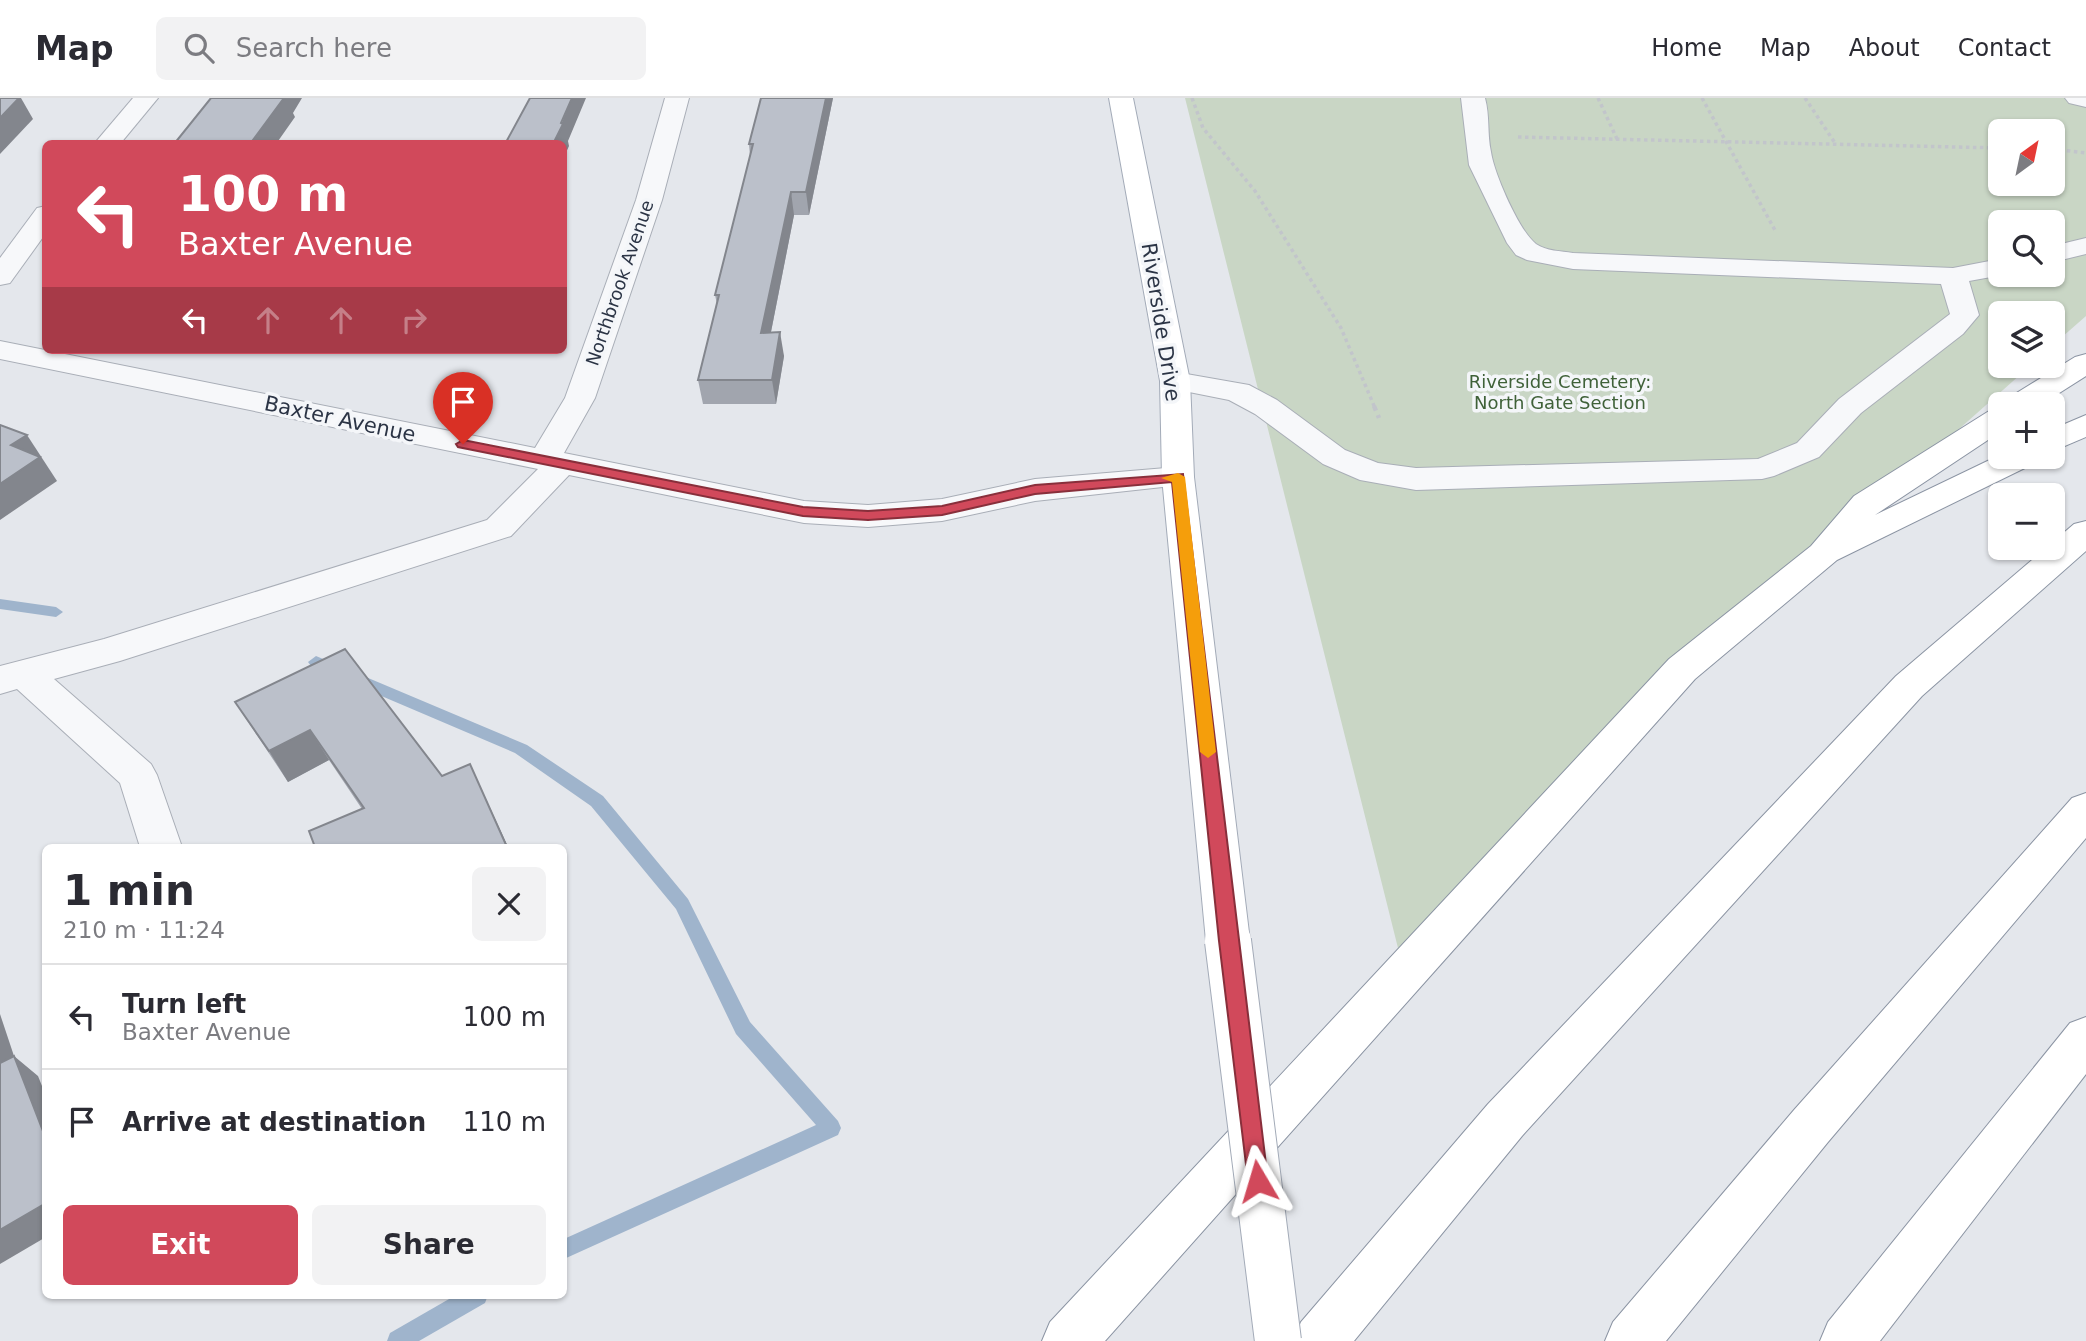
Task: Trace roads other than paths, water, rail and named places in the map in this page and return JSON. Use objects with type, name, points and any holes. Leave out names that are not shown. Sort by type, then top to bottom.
[{"type":"main road","name":"Riverside Drive","points":[[1121,98],[1175,381],[1178,477],[1228,941],[1278,1341]]},
{"type":"main road","points":[[2040,392],[2086,363]]},
{"type":"main road","points":[[2065,435],[2086,425]]},
{"type":"main road","points":[[1069,1341],[1682,669],[1823,554],[1866,504],[1988,426]]},
{"type":"main road","points":[[1823,554],[1997,469]]},
{"type":"main road","points":[[1320,1341],[1505,1120],[1909,686],[2086,531]]},
{"type":"main road","points":[[1632,1341],[1811,1126],[2025,883],[2086,808]]},
{"type":"main road","points":[[1847,1341],[2086,1038]]},
{"type":"street","points":[[109,140],[146,98]]},
{"type":"street","name":"Northbrook Avenue","points":[[12,677],[107,652],[499,528],[552,462],[580,398],[649,200],[677,98]]},
{"type":"street","points":[[1473,98],[1479,114],[1479,156],[1490,185],[1524,248],[1543,256],[1573,261],[1798,272],[1953,276],[1988,269]]},
{"type":"street","points":[[2077,98],[2086,100]]},
{"type":"street","points":[[0,277],[42,219]]},
{"type":"street","points":[[2065,251],[2086,246]]},
{"type":"street","points":[[1175,381],[1238,393],[1266,407],[1334,457],[1372,473],[1416,479],[1762,469],[1808,450],[1850,406],[1952,328],[1965,315],[1953,276]]},
{"type":"street","name":"Baxter Avenue","points":[[0,350],[803,512],[868,516],[942,510],[1035,490],[1178,477]]},
{"type":"street","points":[[12,677],[137,775],[160,844]]},
{"type":"waterway","points":[[0,604],[56,612]]},
{"type":"waterway","points":[[316,662],[521,749],[597,801],[682,904],[743,1028],[831,1128],[567,1248]]},
{"type":"waterway","points":[[398,1341],[470,1299]]},
{"type":"park label","name":"Riverside Cemetery: North Gate Section","points":[[1560,392]]}]
